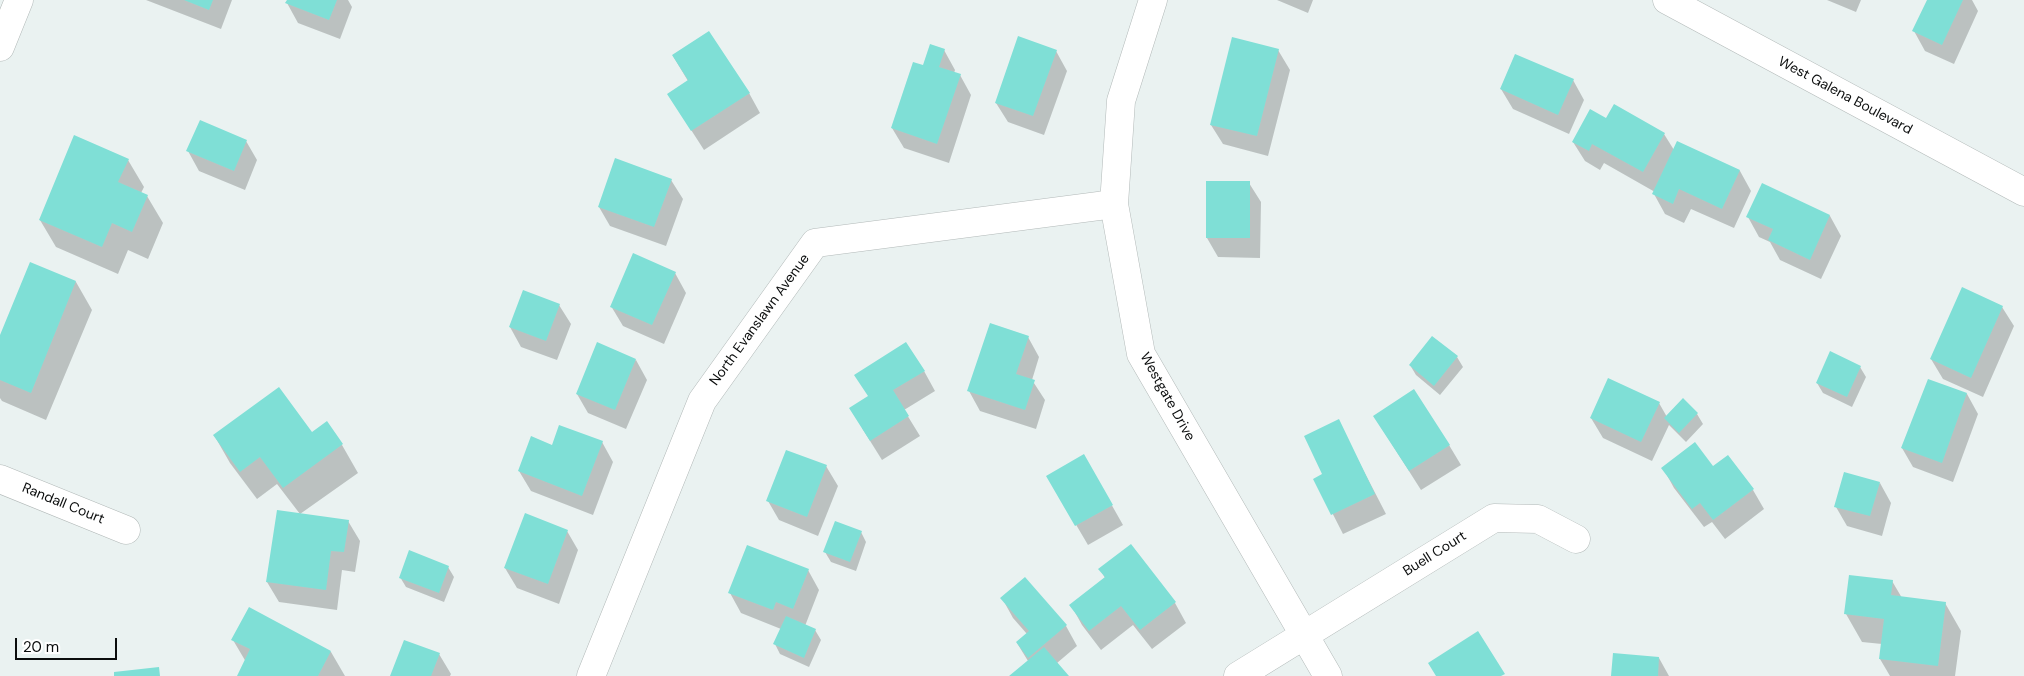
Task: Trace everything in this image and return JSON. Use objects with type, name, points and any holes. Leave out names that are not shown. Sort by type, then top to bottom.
[{"type":"street","points":[[0,47],[19,0]]},
{"type":"street","name":"Westgate Drive","points":[[1153,0],[1122,101],[1114,204],[1141,354],[1303,636],[1328,676]]},
{"type":"street","name":"West Galena Boulevard","points":[[1671,1],[2024,192]]},
{"type":"street","name":"North Evanslawn Avenue","points":[[591,676],[702,401],[815,243],[1114,204]]},
{"type":"street","name":"Randall Court","points":[[0,479],[126,530]]},
{"type":"street","name":"Buell Court","points":[[1238,676],[1494,518],[1538,519],[1576,539]]},
{"type":"building","points":[[184,0],[213,0],[209,10]]},
{"type":"building","points":[[287,0],[337,0],[329,20],[285,3]]},
{"type":"building","points":[[1927,0],[1963,0],[1942,45],[1912,31]]},
{"type":"building","points":[[709,31],[750,93],[691,131],[667,94],[688,80],[672,55]]},
{"type":"building","points":[[1018,36],[1057,50],[1033,116],[995,103]]},
{"type":"building","points":[[1232,37],[1279,49],[1257,136],[1210,125]]},
{"type":"building","points":[[930,44],[945,49],[939,67],[961,74],[937,144],[891,128],[913,62],[923,65]]},
{"type":"building","points":[[1515,54],[1574,79],[1558,115],[1500,89]]},
{"type":"building","points":[[1614,104],[1665,133],[1643,172],[1592,144],[1589,151],[1572,142],[1590,109],[1606,118]]},
{"type":"building","points":[[200,120],[247,140],[234,171],[186,151]]},
{"type":"building","points":[[74,135],[129,159],[118,182],[148,195],[132,232],[112,223],[102,247],[39,220]]},
{"type":"building","points":[[1677,141],[1740,170],[1722,209],[1679,189],[1673,204],[1652,194]]},
{"type":"building","points":[[615,158],[672,179],[654,227],[598,207]]},
{"type":"building","points":[[1206,181],[1250,181],[1250,238],[1206,238]]},
{"type":"building","points":[[1762,183],[1830,215],[1810,260],[1768,240],[1773,229],[1746,217]]},
{"type":"building","points":[[633,253],[676,272],[652,325],[610,307]]},
{"type":"building","points":[[30,262],[76,281],[31,393],[0,380],[0,335]]},
{"type":"building","points":[[1962,287],[2003,306],[1971,378],[1930,359]]},
{"type":"building","points":[[523,290],[560,304],[546,341],[509,327]]},
{"type":"building","points":[[990,323],[1029,336],[1016,374],[1035,380],[1025,410],[967,391]]},
{"type":"building","points":[[1432,336],[1458,356],[1434,386],[1409,365]]},
{"type":"building","points":[[597,342],[636,359],[615,410],[576,394]]},
{"type":"building","points":[[906,342],[925,371],[893,390],[909,416],[870,441],[849,408],[868,396],[854,375]]},
{"type":"building","points":[[1830,351],[1861,366],[1847,397],[1816,383]]},
{"type":"building","points":[[1608,378],[1660,402],[1641,442],[1590,418]]},
{"type":"building","points":[[1928,379],[1967,393],[1942,463],[1901,448]]},
{"type":"building","points":[[279,387],[312,432],[327,421],[343,444],[283,488],[260,457],[240,472],[213,435]]},
{"type":"building","points":[[1414,389],[1450,445],[1409,471],[1373,416]]},
{"type":"building","points":[[1683,398],[1698,413],[1679,433],[1664,418]]},
{"type":"building","points":[[1339,419],[1375,494],[1331,515],[1313,479],[1322,474],[1304,436]]},
{"type":"building","points":[[559,425],[603,441],[582,496],[518,471],[531,436],[552,445]]},
{"type":"building","points":[[1695,442],[1713,466],[1728,455],[1754,489],[1713,520],[1700,503],[1692,509],[1661,468]]},
{"type":"building","points":[[786,450],[827,465],[807,517],[766,501]]},
{"type":"building","points":[[1084,454],[1113,505],[1075,526],[1046,476]]},
{"type":"building","points":[[1844,472],[1880,482],[1870,516],[1834,507]]},
{"type":"building","points":[[277,510],[349,520],[344,552],[331,551],[326,590],[266,582]]},
{"type":"building","points":[[525,513],[568,530],[548,584],[504,568]]},
{"type":"building","points":[[835,521],[862,531],[850,562],[823,552]]},
{"type":"building","points":[[1131,544],[1176,602],[1140,630],[1121,606],[1089,631],[1069,605],[1105,577],[1098,569]]},
{"type":"building","points":[[747,545],[809,569],[793,609],[776,602],[773,610],[728,593]]},
{"type":"building","points":[[409,550],[449,566],[439,593],[399,578]]},
{"type":"building","points":[[1849,575],[1893,580],[1891,595],[1946,602],[1938,666],[1879,659],[1884,619],[1844,614]]},
{"type":"building","points":[[1025,577],[1067,625],[1028,658],[1016,642],[1029,631],[1000,598]]},
{"type":"building","points":[[249,607],[331,651],[318,676],[237,676],[250,649],[231,640]]},
{"type":"building","points":[[786,616],[816,629],[804,658],[773,644]]},
{"type":"building","points":[[1478,631],[1505,674],[1501,676],[1436,676],[1428,663]]},
{"type":"building","points":[[404,640],[440,653],[431,676],[390,676]]},
{"type":"building","points":[[1044,647],[1069,676],[1009,676]]},
{"type":"building","points":[[1613,653],[1659,657],[1658,676],[1611,676]]},
{"type":"building","points":[[159,667],[160,676],[114,676],[114,672]]}]
